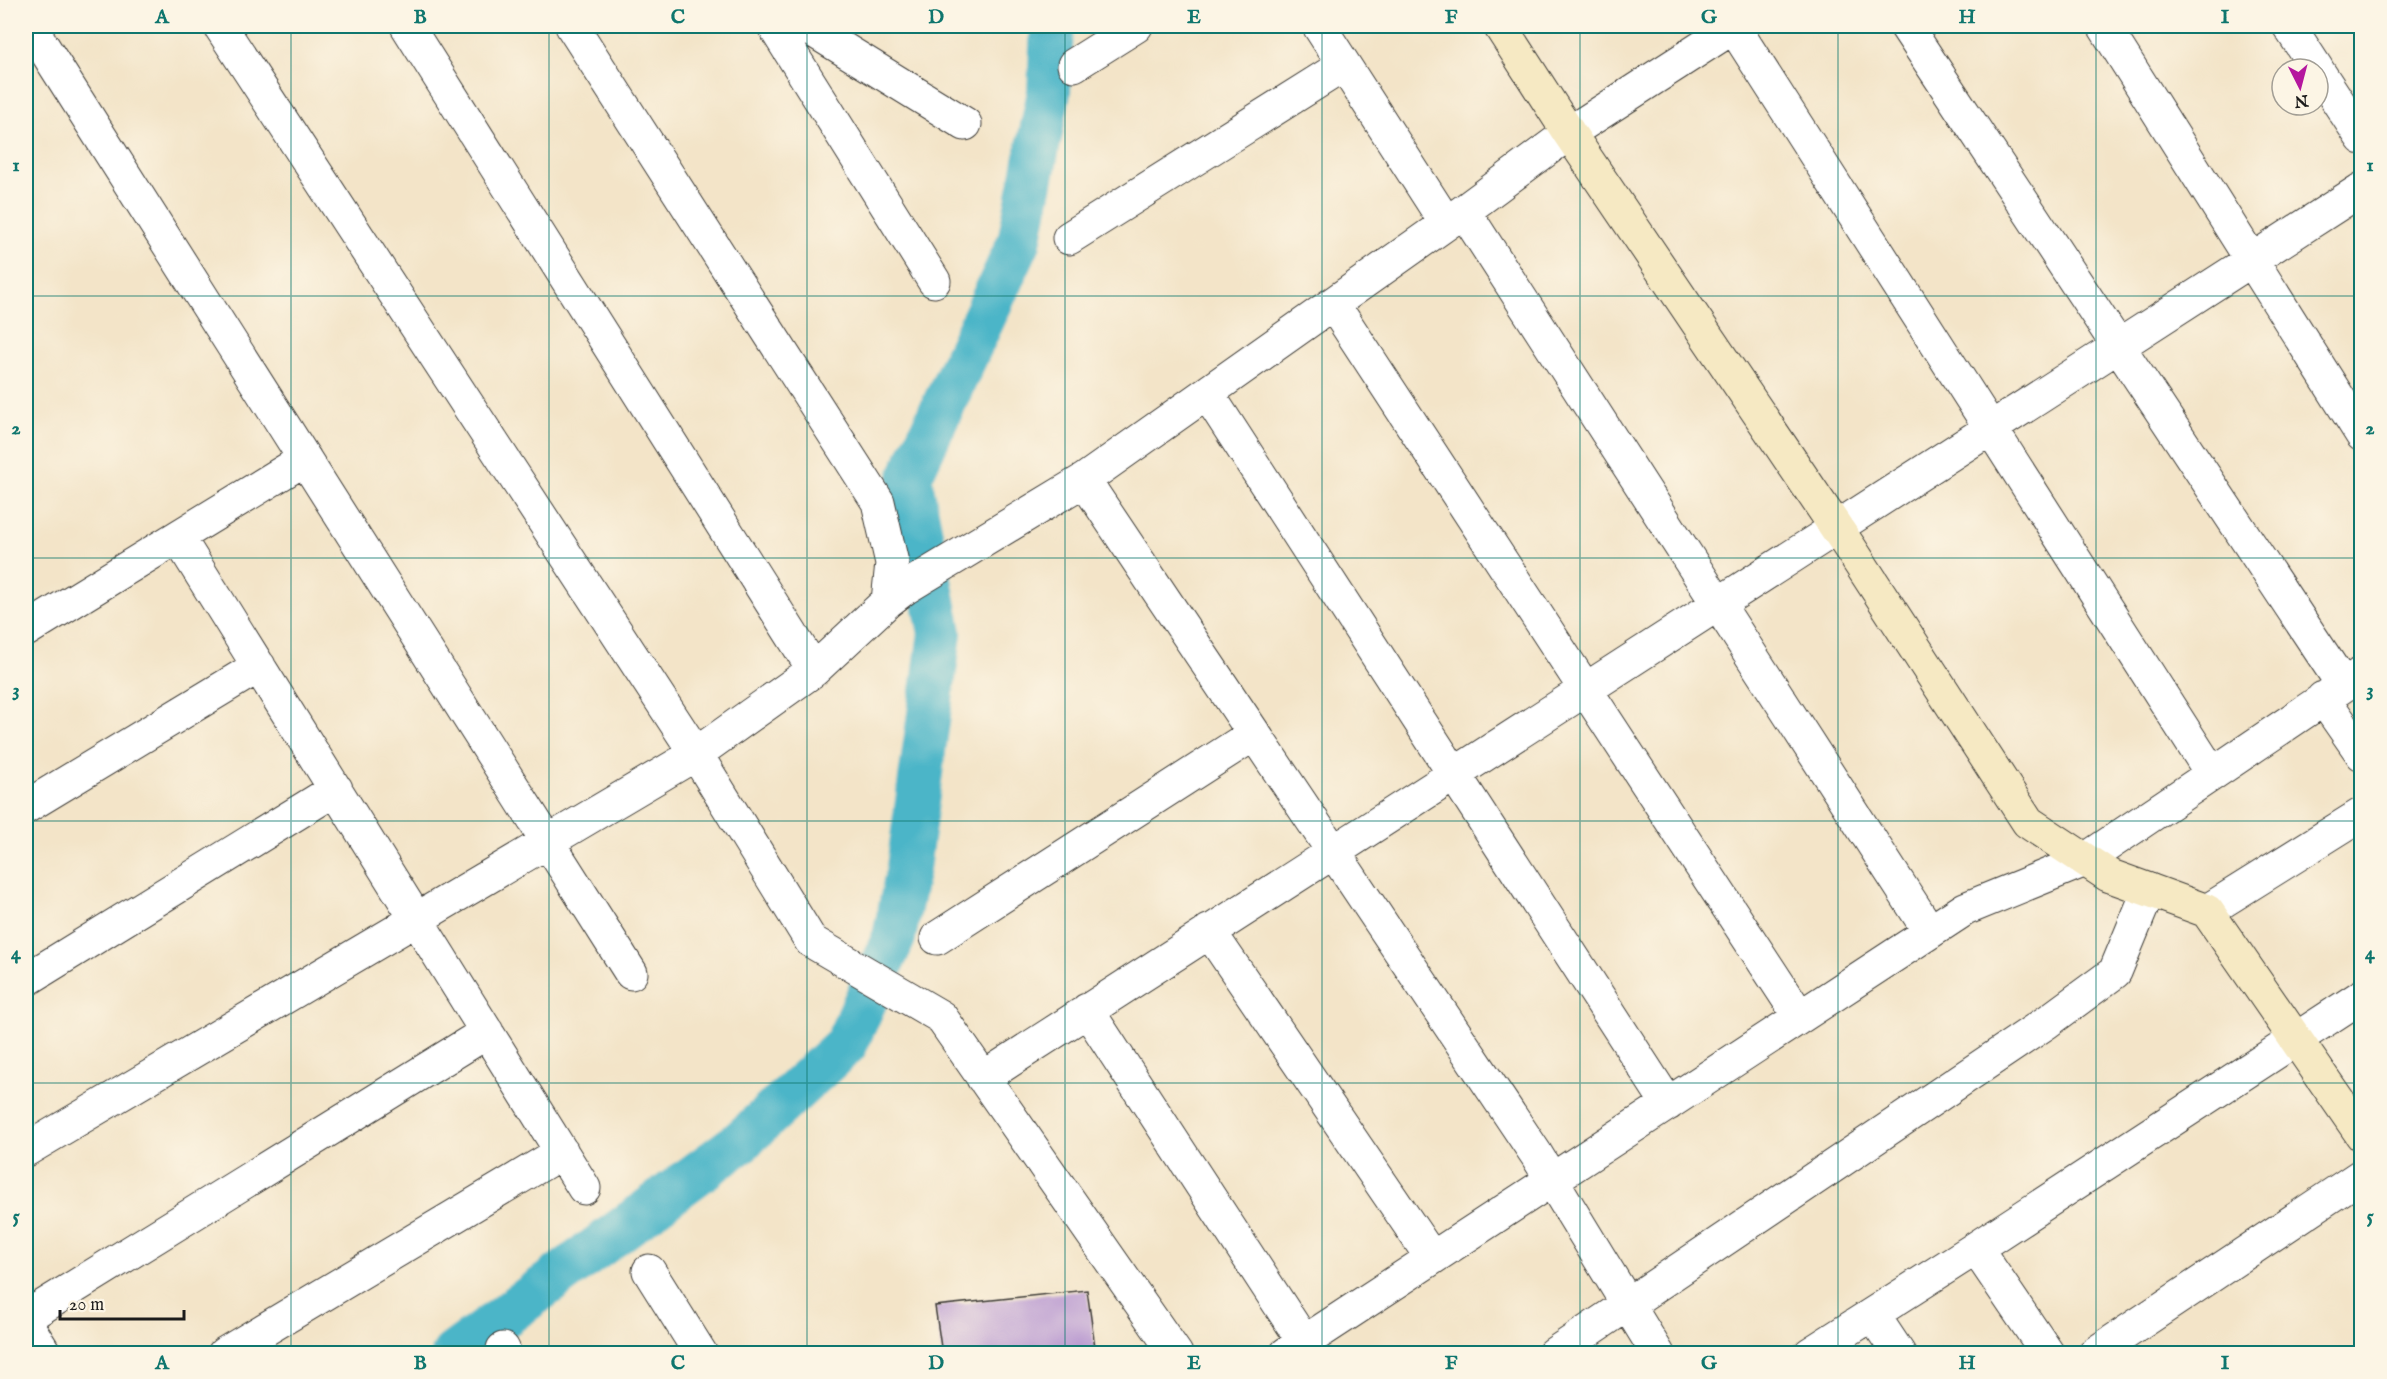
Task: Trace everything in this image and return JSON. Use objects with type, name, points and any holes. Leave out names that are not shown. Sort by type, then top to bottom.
[{"type":"street","points":[[30,26],[631,974]]},
{"type":"street","points":[[220,26],[696,754],[811,941],[941,1017],[1176,1353]]},
{"type":"street","points":[[407,26],[814,670]]},
{"type":"street","points":[[572,26],[878,502],[892,563],[896,595]]},
{"type":"street","points":[[774,26],[934,280]]},
{"type":"street","points":[[806,26],[965,124]]},
{"type":"street","points":[[1074,65],[1136,26]]},
{"type":"street","points":[[1319,26],[1344,65],[1455,217],[1718,604],[1930,932]]},
{"type":"street","points":[[1500,26],[1569,133],[1836,528],[2028,822],[2108,875],[2207,911],[2361,1135]]},
{"type":"street","points":[[26,1150],[696,754],[814,670],[896,595],[1083,480],[1455,217],[1569,133],[1734,26],[2212,774]]},
{"type":"street","points":[[1906,26],[2342,686],[2361,754]]},
{"type":"street","points":[[2104,26],[2361,435]]},
{"type":"street","points":[[2289,26],[2309,57]]},
{"type":"street","points":[[1069,238],[1344,65]]},
{"type":"street","points":[[2330,90],[2361,138]]},
{"type":"street","points":[[983,1078],[2361,189]]},
{"type":"street","points":[[1333,304],[1800,1017]]},
{"type":"street","points":[[1207,393],[1668,1104]]},
{"type":"street","points":[[26,630],[305,459]]},
{"type":"street","points":[[1083,480],[1553,1179],[1658,1353]]},
{"type":"street","points":[[178,537],[584,1188]]},
{"type":"street","points":[[26,807],[260,666]]},
{"type":"street","points":[[1087,1010],[1295,1348],[1965,909],[2085,860],[2342,686]]},
{"type":"street","points":[[937,938],[1254,734]]},
{"type":"street","points":[[26,980],[336,789]]},
{"type":"street","points":[[2207,911],[2361,814]]},
{"type":"street","points":[[1554,1353],[2047,1022],[2115,972],[2149,890]]},
{"type":"street","points":[[1209,931],[1432,1257]]},
{"type":"street","points":[[1810,1353],[1976,1248],[2361,996]]},
{"type":"street","points":[[26,1317],[487,1032]]},
{"type":"street","points":[[224,1353],[562,1152]]},
{"type":"street","points":[[2094,1353],[2361,1175]]},
{"type":"street","points":[[1976,1248],[2049,1353]]},
{"type":"street","points":[[649,1271],[701,1353]]},
{"type":"street","points":[[1873,1314],[1899,1353]]},
{"type":"street","points":[[26,1323],[45,1353]]},
{"type":"building","points":[[1087,1290],[1096,1354],[942,1354],[935,1306]]},
{"type":"waterway","points":[[453,1354],[740,1142],[846,1044],[894,937],[908,868],[940,633],[910,477],[1019,242],[1049,92],[1052,26]]}]
